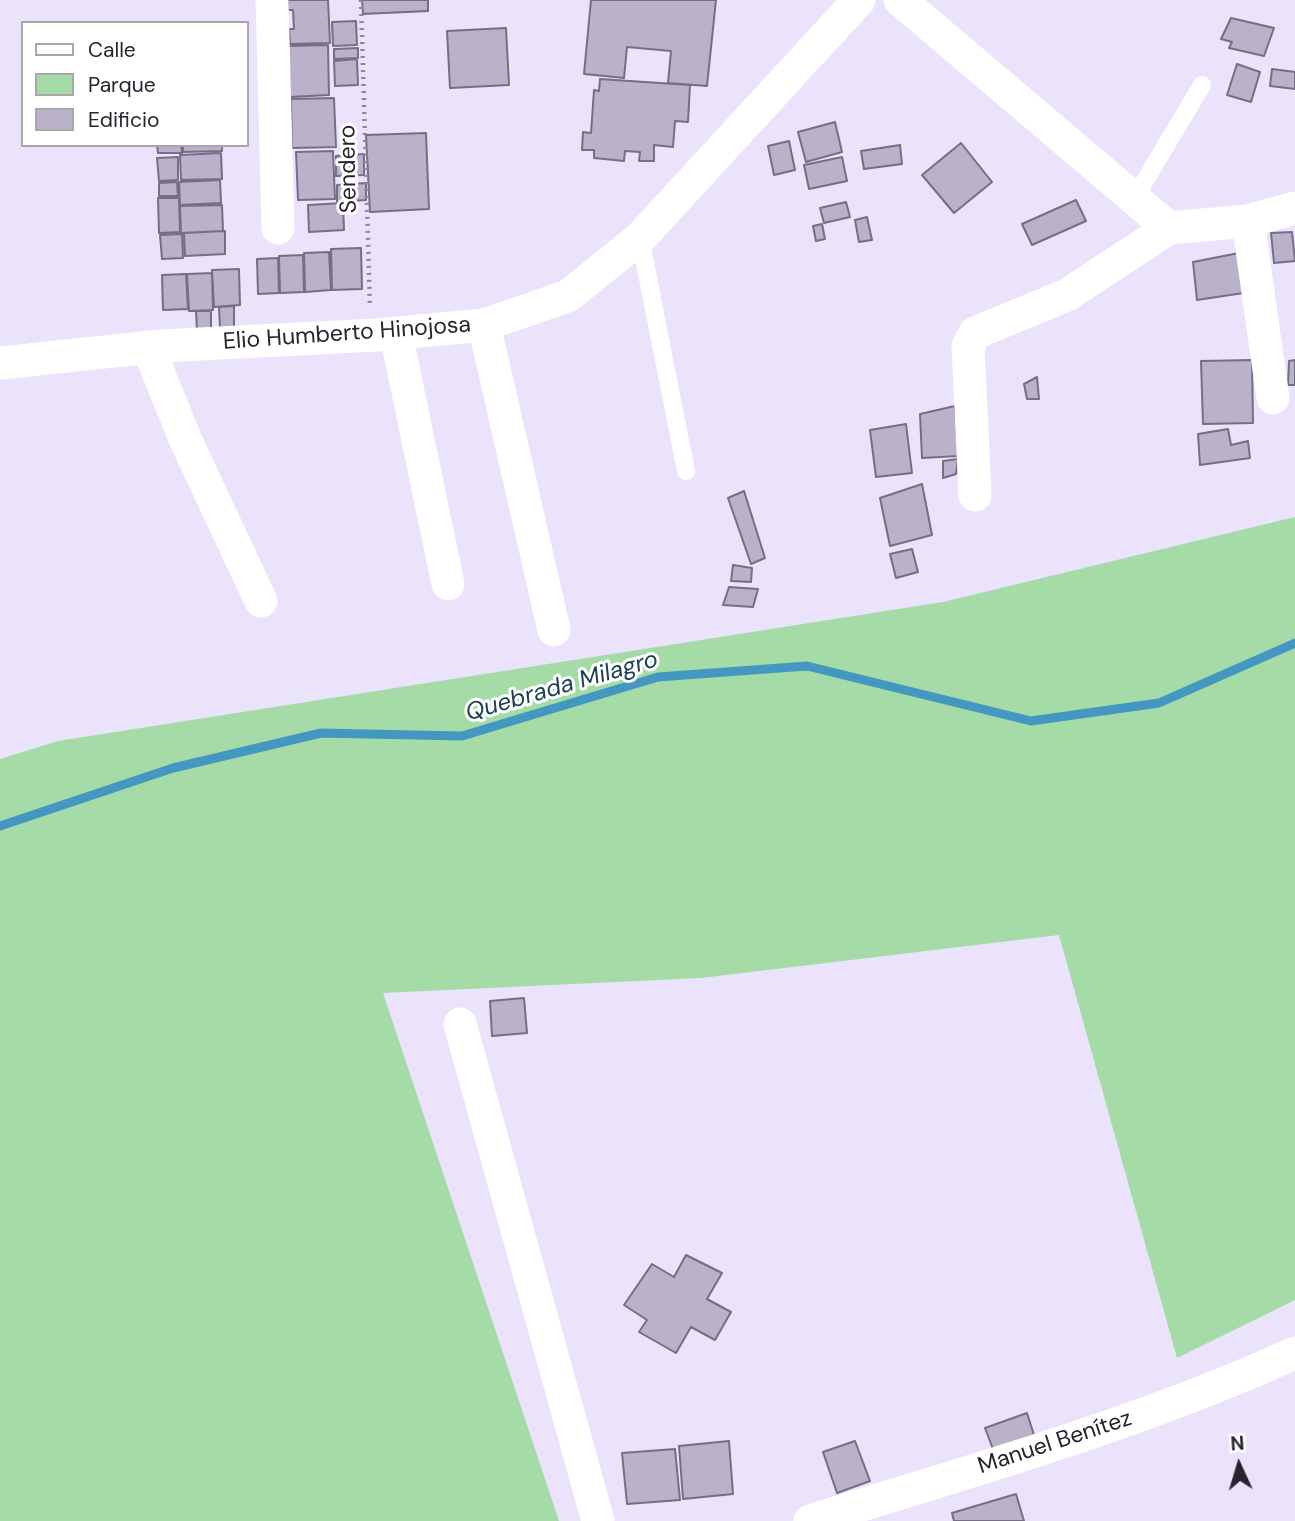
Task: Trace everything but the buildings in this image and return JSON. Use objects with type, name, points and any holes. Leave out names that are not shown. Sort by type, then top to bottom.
[{"type":"street","points":[[272,0],[278,228]]},
{"type":"street","name":"Elio Humberto Hinojosa","points":[[0,363],[148,347],[386,335],[484,325],[568,296],[640,238],[859,0]]},
{"type":"street","points":[[900,0],[1169,228]]},
{"type":"street","points":[[975,495],[968,346],[975,333],[1067,295],[1169,228],[1248,221],[1295,208]]},
{"type":"street","points":[[1248,221],[1273,398]]},
{"type":"street","points":[[484,325],[554,630]]},
{"type":"street","points":[[386,335],[448,584]]},
{"type":"street","points":[[148,347],[186,441],[261,601]]},
{"type":"street","points":[[460,1024],[598,1521]]},
{"type":"street","name":"Manuel Benítez","points":[[810,1521],[1081,1436],[1221,1387],[1295,1353]]},
{"type":"lane","points":[[1134,199],[1202,85]]},
{"type":"lane","points":[[640,238],[686,471]]},
{"type":"path","name":"Sendero","points":[[361,0],[369,304],[386,335]]},
{"type":"green space","points":[[1295,517],[1295,1300],[1177,1358],[1059,935],[701,978],[383,993],[559,1521],[0,1521],[0,759],[58,741],[943,602]]},
{"type":"waterway","name":"Quebrada Milagro","points":[[0,826],[173,768],[321,733],[462,736],[658,677],[807,666],[1031,721],[1159,703],[1295,643]]}]
